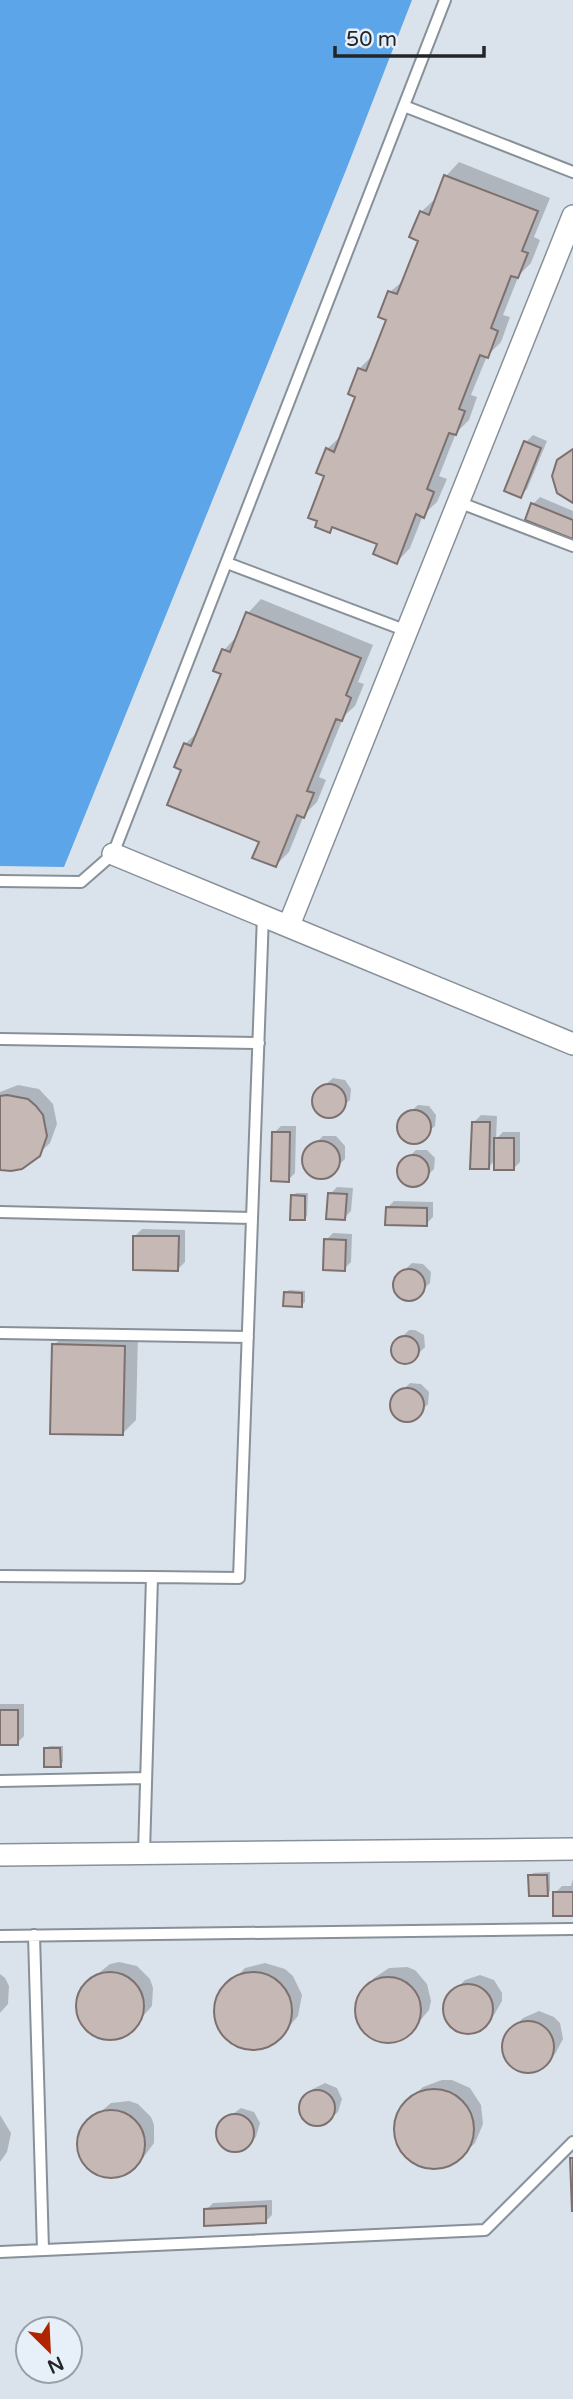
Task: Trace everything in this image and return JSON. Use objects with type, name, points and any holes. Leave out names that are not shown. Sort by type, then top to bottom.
[{"type":"street","points":[[289,925],[573,216]]},
{"type":"street","points":[[113,854],[573,1044]]},
{"type":"street","points":[[0,1855],[573,1849]]},
{"type":"lane","points":[[0,881],[81,882],[113,854],[446,0]]},
{"type":"lane","points":[[404,106],[573,173]]},
{"type":"lane","points":[[458,502],[573,546]]},
{"type":"lane","points":[[227,563],[407,631]]},
{"type":"lane","points":[[0,1576],[239,1577],[263,915]]},
{"type":"lane","points":[[0,1040],[259,1043]]},
{"type":"lane","points":[[0,1212],[252,1218]]},
{"type":"lane","points":[[0,1332],[248,1337]]},
{"type":"lane","points":[[144,1853],[152,1577]]},
{"type":"lane","points":[[0,1781],[146,1778]]},
{"type":"lane","points":[[0,1936],[573,1929]]},
{"type":"lane","points":[[34,1935],[43,2250]]},
{"type":"lane","points":[[0,2252],[485,2230],[573,2142]]},
{"type":"water","points":[[0,0],[412,0],[64,867],[0,866]]},
{"type":"building","points":[[444,175],[538,211],[522,251],[528,253],[518,278],[511,276],[491,328],[498,331],[488,358],[480,355],[459,409],[465,411],[456,435],[449,433],[427,489],[434,492],[424,518],[416,514],[397,564],[373,554],[377,544],[332,527],[330,533],[315,527],[317,521],[308,518],[324,476],[316,473],[326,448],[334,452],[355,397],[348,394],[358,368],[366,371],[386,320],[378,317],[388,291],[397,294],[418,241],[409,237],[420,211],[429,215]]},
{"type":"building","points":[[524,441],[541,448],[521,498],[504,491]]},
{"type":"building","points":[[573,449],[573,503],[557,493],[552,476],[557,460]]},
{"type":"building","points":[[531,503],[573,520],[573,539],[525,520]]},
{"type":"building","points":[[246,612],[361,658],[346,695],[351,698],[342,721],[336,719],[307,791],[314,793],[304,818],[297,815],[276,867],[252,858],[259,842],[167,805],[181,770],[174,767],[184,743],[191,746],[221,674],[213,671],[222,649],[230,652]]},
{"type":"building","points":[[329,1084],[341,1089],[346,1101],[341,1113],[329,1118],[317,1113],[312,1101],[317,1089]]},
{"type":"building","points":[[0,1096],[28,1099],[36,1106],[43,1115],[47,1136],[40,1156],[22,1169],[11,1171],[0,1170]]},
{"type":"building","points":[[414,1110],[426,1115],[431,1127],[426,1139],[414,1144],[402,1139],[397,1127],[402,1115]]},
{"type":"building","points":[[472,1122],[490,1122],[489,1169],[470,1169]]},
{"type":"building","points":[[272,1132],[290,1132],[289,1182],[271,1181]]},
{"type":"building","points":[[494,1138],[514,1138],[514,1170],[494,1170]]},
{"type":"building","points":[[321,1141],[334,1147],[340,1160],[334,1173],[321,1179],[308,1173],[302,1160],[308,1147]]},
{"type":"building","points":[[413,1155],[425,1159],[429,1171],[425,1183],[413,1187],[401,1183],[397,1171],[401,1159]]},
{"type":"building","points":[[328,1193],[347,1194],[345,1220],[326,1219]]},
{"type":"building","points":[[291,1195],[305,1196],[305,1220],[290,1220]]},
{"type":"building","points":[[386,1207],[427,1208],[427,1226],[385,1225]]},
{"type":"building","points":[[133,1236],[179,1236],[178,1271],[133,1270]]},
{"type":"building","points":[[324,1239],[346,1240],[345,1271],[323,1270]]},
{"type":"building","points":[[409,1269],[420,1274],[425,1285],[420,1296],[409,1301],[398,1296],[393,1285],[398,1274]]},
{"type":"building","points":[[284,1292],[302,1293],[302,1307],[283,1306]]},
{"type":"building","points":[[405,1336],[415,1340],[419,1350],[415,1360],[405,1364],[395,1360],[391,1350],[395,1340]]},
{"type":"building","points":[[52,1344],[125,1346],[123,1435],[50,1434]]},
{"type":"building","points":[[407,1388],[419,1393],[424,1405],[419,1417],[407,1422],[395,1417],[390,1405],[395,1393]]},
{"type":"building","points":[[0,1710],[18,1710],[18,1745],[0,1745]]},
{"type":"building","points":[[44,1748],[60,1748],[61,1767],[44,1767]]},
{"type":"building","points":[[528,1875],[547,1875],[548,1896],[529,1896]]},
{"type":"building","points":[[553,1892],[573,1892],[573,1916],[553,1916]]},
{"type":"building","points":[[110,1972],[123,1975],[134,1982],[141,1993],[144,2006],[141,2019],[134,2030],[123,2037],[110,2040],[97,2037],[86,2030],[79,2019],[76,2006],[79,1993],[86,1982],[97,1975]]},
{"type":"building","points":[[253,1972],[268,1975],[285,1989],[292,2011],[289,2026],[275,2043],[253,2050],[238,2047],[221,2033],[214,2011],[217,1996],[231,1979]]},
{"type":"building","points":[[381,1977],[395,1977],[407,1982],[416,1991],[421,2010],[419,2023],[412,2034],[395,2043],[381,2043],[369,2038],[360,2029],[355,2017],[355,2003],[360,1991],[369,1982]]},
{"type":"building","points":[[468,1984],[485,1992],[493,2009],[485,2026],[468,2034],[451,2026],[443,2009],[451,1992]]},
{"type":"building","points":[[528,2021],[538,2023],[546,2029],[552,2037],[552,2057],[546,2065],[538,2071],[528,2073],[518,2071],[510,2065],[504,2057],[502,2047],[504,2037],[510,2029],[518,2023]]},
{"type":"building","points":[[434,2089],[449,2092],[462,2101],[471,2114],[474,2129],[471,2144],[462,2157],[449,2166],[434,2169],[419,2166],[406,2157],[397,2144],[394,2129],[397,2114],[406,2101],[419,2092]]},
{"type":"building","points":[[317,2090],[330,2095],[335,2108],[330,2121],[317,2126],[304,2121],[299,2108],[304,2095]]},
{"type":"building","points":[[111,2110],[124,2113],[135,2120],[142,2131],[145,2144],[142,2157],[135,2168],[124,2175],[111,2178],[98,2175],[87,2168],[80,2157],[77,2144],[80,2131],[87,2120],[98,2113]]},
{"type":"building","points":[[235,2114],[248,2120],[254,2133],[248,2146],[235,2152],[222,2146],[216,2133],[222,2120]]},
{"type":"building","points":[[570,2158],[573,2158],[573,2211],[572,2211]]},
{"type":"building","points":[[266,2206],[266,2223],[204,2226],[204,2209]]}]
